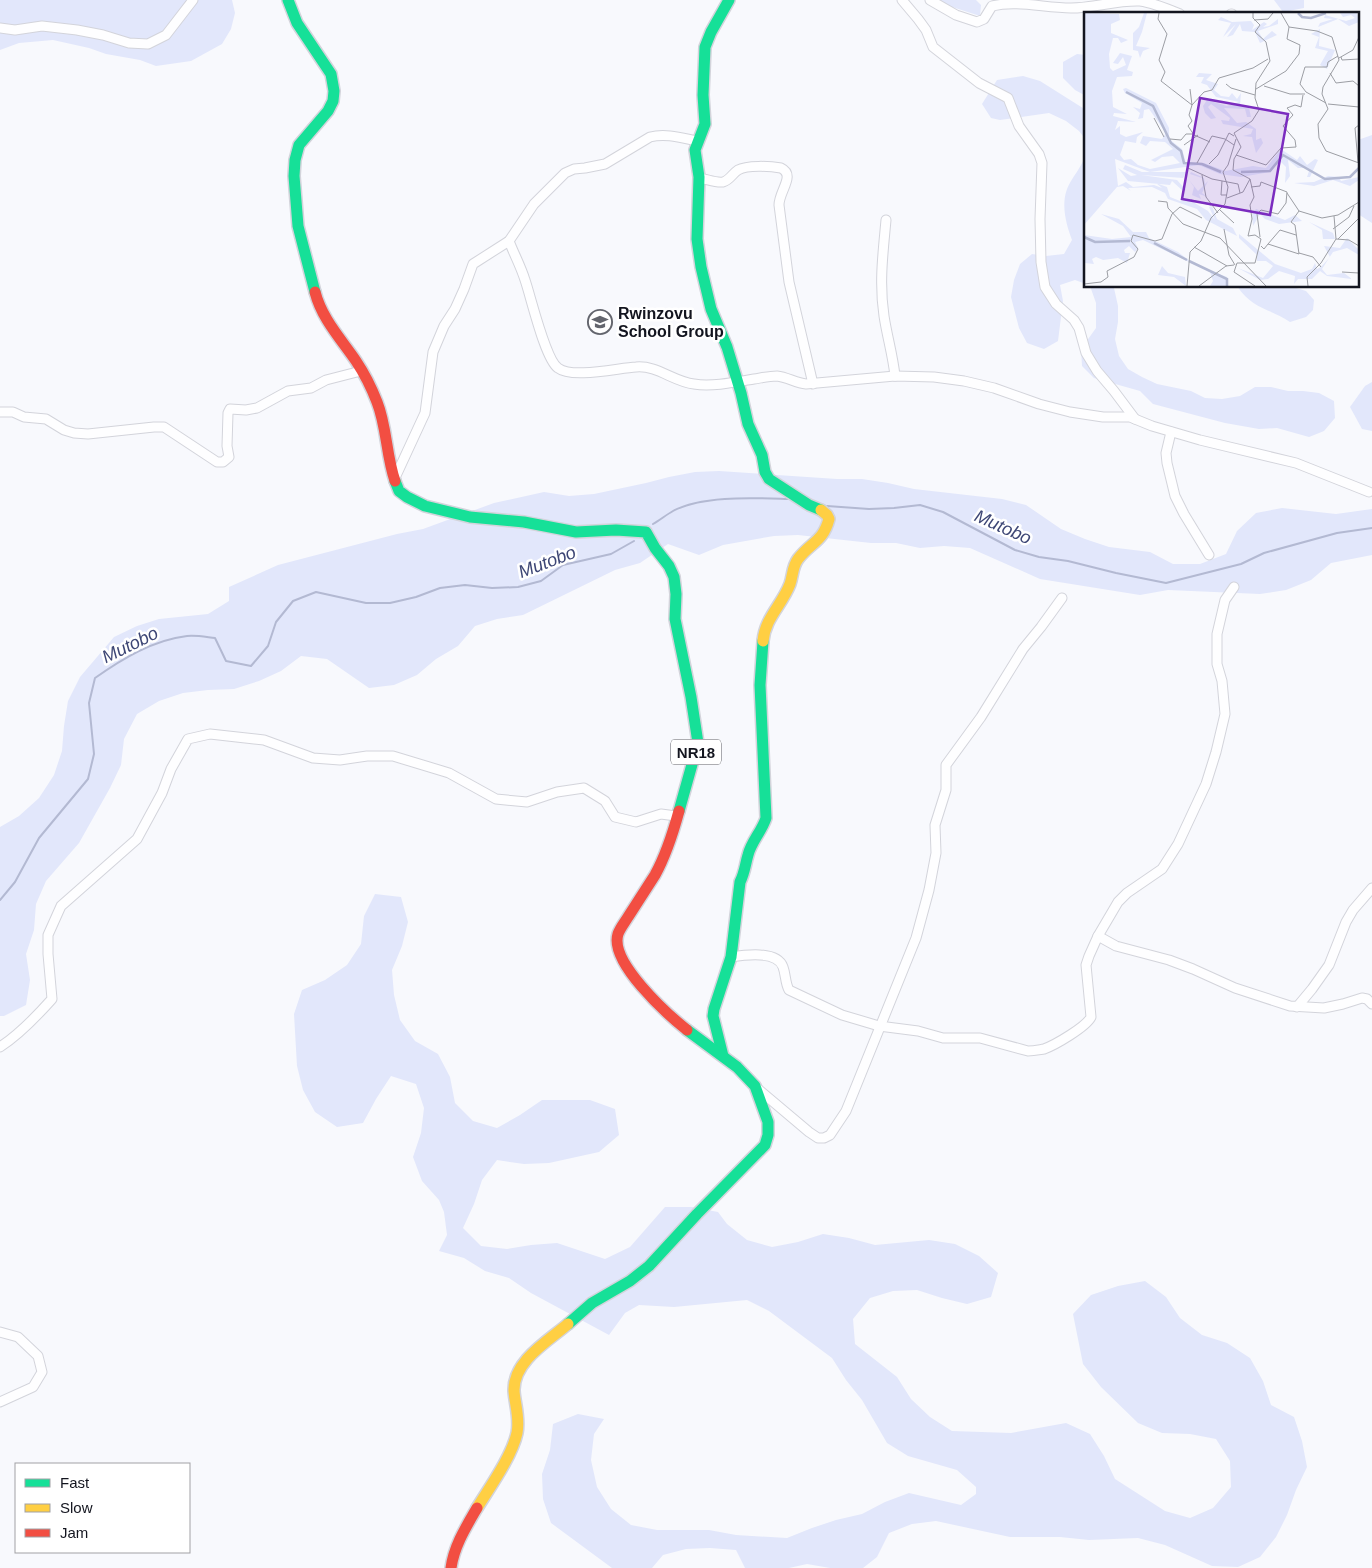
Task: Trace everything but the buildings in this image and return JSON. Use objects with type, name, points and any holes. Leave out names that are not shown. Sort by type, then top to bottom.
[{"type":"main road","name":"NR18","points":[[288,0],[297,23],[331,74],[334,91],[333,101],[328,111],[298,145],[294,176],[298,226],[318,305],[361,371],[377,402],[383,422],[390,467],[399,492],[425,506],[470,517],[524,522],[576,532],[616,530],[646,532],[655,548],[669,566],[674,577],[676,594],[675,619],[698,736],[696,750],[670,842],[656,873],[618,934],[618,948],[641,987],[663,1010],[686,1030],[737,1067],[755,1086],[764,1105],[768,1122],[768,1135],[765,1145],[648,1267],[629,1282],[596,1300],[528,1359],[519,1370],[514,1380],[518,1432],[490,1488],[452,1554],[452,1568]]},
{"type":"main road","points":[[723,1056],[713,1016],[714,1009],[730,957],[740,882],[745,870],[746,858],[763,828],[766,818],[760,685],[764,633],[773,612],[787,591],[792,571],[798,559],[826,530],[829,519],[822,510],[795,497],[769,478],[765,472],[762,455],[748,424],[727,347],[711,309],[701,267],[696,216],[699,178],[695,150],[705,124],[704,75],[706,42],[729,0]]},
{"type":"street","points":[[0,28],[15,30],[42,26],[103,34],[129,43],[148,44],[166,35],[193,0]]},
{"type":"street","points":[[902,0],[926,30],[933,46],[974,79],[1004,95],[1011,102],[1019,126],[1039,154],[1042,163],[1041,262],[1045,287],[1056,304],[1074,320],[1082,337],[1086,353],[1097,371],[1134,419]]},
{"type":"street","points":[[930,0],[956,15],[977,22],[984,19],[992,6],[1017,1],[1073,8],[1138,1],[1174,12]]},
{"type":"street","points":[[394,480],[425,413],[433,352],[444,326],[455,309],[473,264],[509,241],[534,204],[565,173],[574,169],[605,164],[650,137],[658,135],[697,141]]},
{"type":"street","points":[[699,178],[724,182],[729,180],[738,170],[750,167],[781,168],[785,170],[788,179],[780,195],[779,206],[789,282],[813,384]]},
{"type":"street","points":[[886,220],[881,280],[884,317],[894,359],[895,376]]},
{"type":"street","points":[[509,241],[525,279],[536,318],[550,356],[558,369],[567,373],[639,366],[654,369],[678,380],[696,385],[738,382],[775,376],[798,383],[813,384],[895,376],[934,377],[964,381],[994,388],[1039,404],[1070,412],[1103,417],[1125,416],[1200,440],[1296,463],[1369,492]]},
{"type":"street","points":[[0,412],[13,412],[24,418],[46,420],[74,433],[88,434],[164,427],[217,462],[223,462],[229,457],[227,446],[228,413],[230,409],[246,410],[257,408],[288,391],[311,388],[326,380],[361,371]]},
{"type":"street","points":[[1171,432],[1166,453],[1175,496],[1209,555]]},
{"type":"street","points":[[730,957],[765,955],[774,958],[783,967],[789,990],[842,1015],[879,1026],[918,1031],[943,1038],[980,1038],[1028,1051],[1036,1051],[1051,1046],[1084,1026],[1091,1017],[1086,965],[1088,956],[1098,936],[1118,902],[1127,893],[1162,869],[1178,844],[1206,784],[1225,714],[1222,681],[1217,664],[1217,634],[1225,600],[1234,587]]},
{"type":"street","points":[[755,1086],[818,1138],[830,1136],[846,1111],[916,938],[929,890],[936,853],[936,825],[946,790],[946,765],[981,717],[1022,649],[1062,598]]},
{"type":"street","points":[[0,1047],[15,1037],[52,999],[48,935],[61,906],[137,839],[162,793],[170,769],[188,739],[210,734],[264,740],[313,758],[340,760],[367,756],[393,756],[449,773],[496,799],[527,802],[557,792],[584,788],[605,801],[616,817],[636,822],[661,814],[676,816]]},
{"type":"street","points":[[1297,1007],[1329,965],[1346,922],[1353,910],[1372,888]]},
{"type":"street","points":[[1098,936],[1116,946],[1169,960],[1254,995],[1290,1006],[1324,1008],[1362,998],[1372,1004]]},
{"type":"street","points":[[0,1332],[18,1337],[38,1356],[42,1372],[34,1387],[0,1402]]},
{"type":"shaded area","points":[[0,0],[232,0],[235,13],[231,29],[222,44],[191,61],[156,66],[140,60],[106,54],[53,40],[19,43],[0,50]]},
{"type":"shaded area","points":[[937,0],[976,0],[981,5],[980,16],[940,3]]},
{"type":"shaded area","points":[[1274,0],[1304,0],[1304,8],[1283,12]]},
{"type":"shaded area","points":[[1077,54],[1084,55],[1084,95],[1075,90],[1063,78],[1063,62]]},
{"type":"shaded area","points":[[1023,76],[1040,81],[1084,109],[1084,137],[1066,121],[1049,113],[1000,120],[991,118],[982,104],[997,80]]},
{"type":"shaded area","points":[[1372,135],[1372,223],[1360,215],[1360,139]]},
{"type":"shaded area","points":[[1084,158],[1084,283],[1075,280],[1060,285],[1063,301],[1058,341],[1044,349],[1027,343],[1019,328],[1011,297],[1014,280],[1020,264],[1032,254],[1046,256],[1064,254],[1072,240],[1065,214],[1065,195]]},
{"type":"shaded area","points":[[1091,288],[1114,288],[1118,306],[1115,339],[1119,356],[1128,369],[1142,377],[1157,384],[1191,391],[1205,398],[1222,399],[1240,396],[1255,387],[1319,393],[1334,401],[1335,418],[1324,431],[1309,437],[1277,428],[1259,429],[1225,423],[1153,404],[1140,391],[1094,378],[1082,366],[1081,349],[1096,328],[1096,303]]},
{"type":"shaded area","points":[[1238,288],[1296,288],[1306,291],[1314,300],[1313,310],[1306,317],[1290,322],[1255,304]]},
{"type":"shaded area","points":[[1372,382],[1372,431],[1362,429],[1350,407],[1365,386]]},
{"type":"shaded area","points":[[719,471],[862,479],[914,489],[1002,499],[1026,505],[1061,529],[1085,539],[1109,547],[1150,552],[1173,564],[1200,564],[1226,554],[1237,531],[1256,513],[1282,508],[1336,514],[1372,509],[1372,555],[1331,563],[1311,580],[1286,590],[1260,594],[1168,590],[1140,595],[1040,579],[970,548],[944,546],[920,548],[896,543],[871,543],[798,535],[774,536],[723,545],[699,555],[668,544],[640,563],[615,570],[523,615],[497,619],[475,626],[458,646],[436,659],[417,675],[394,685],[369,688],[327,659],[301,656],[281,671],[234,689],[183,693],[159,701],[137,714],[124,739],[121,765],[110,788],[79,843],[46,881],[36,904],[34,930],[26,954],[30,980],[26,1005],[4,1016],[0,1016],[0,827],[19,816],[39,798],[54,775],[62,751],[68,701],[80,677],[114,637],[137,626],[159,619],[208,614],[229,601],[229,587],[278,565],[423,529],[494,503],[544,492],[569,496],[594,494],[695,472]]},
{"type":"shaded area","points":[[375,894],[401,897],[408,922],[402,946],[392,970],[394,995],[400,1020],[415,1041],[438,1054],[450,1077],[455,1103],[473,1121],[497,1128],[542,1100],[590,1100],[615,1109],[619,1135],[599,1152],[549,1163],[524,1164],[497,1160],[482,1180],[463,1228],[481,1246],[507,1249],[557,1243],[605,1259],[630,1247],[665,1207],[692,1207],[718,1212],[727,1224],[747,1240],[772,1247],[798,1242],[823,1234],[875,1245],[929,1240],[955,1244],[979,1256],[998,1273],[991,1297],[967,1304],[917,1290],[893,1291],[870,1298],[853,1319],[855,1344],[897,1377],[911,1399],[930,1417],[952,1431],[1011,1433],[1066,1423],[1090,1434],[1104,1456],[1115,1479],[1165,1511],[1190,1518],[1213,1508],[1231,1487],[1230,1461],[1216,1439],[1190,1434],[1162,1433],[1138,1423],[1101,1387],[1083,1364],[1073,1314],[1091,1295],[1118,1286],[1145,1281],[1166,1297],[1180,1318],[1202,1335],[1227,1343],[1250,1358],[1263,1381],[1271,1405],[1294,1417],[1302,1441],[1307,1467],[1276,1537],[1260,1557],[1238,1567],[1212,1566],[1165,1545],[1138,1538],[1089,1540],[1060,1537],[1010,1537],[936,1521],[912,1524],[889,1533],[877,1557],[863,1568],[830,1568],[807,1564],[789,1568],[745,1568],[736,1550],[710,1548],[686,1549],[663,1555],[652,1568],[612,1568],[551,1523],[543,1499],[542,1474],[550,1450],[553,1424],[578,1414],[604,1419],[594,1434],[591,1460],[597,1487],[611,1509],[631,1525],[657,1530],[709,1530],[736,1535],[787,1538],[836,1520],[862,1514],[885,1502],[909,1493],[961,1505],[976,1494],[976,1487],[957,1470],[908,1456],[887,1443],[862,1400],[832,1358],[769,1311],[747,1300],[674,1307],[639,1305],[625,1313],[609,1335],[531,1293],[509,1278],[485,1271],[464,1258],[439,1251],[447,1235],[444,1212],[439,1200],[422,1181],[413,1157],[421,1133],[424,1108],[416,1084],[391,1076],[363,1123],[337,1127],[315,1112],[303,1090],[297,1066],[294,1014],[302,990],[325,980],[347,965],[361,944],[364,916]]},
{"type":"waterway","name":"Mutobo","points":[[653,524],[673,511],[699,502],[729,499],[788,499]]},
{"type":"waterway","name":"Mutobo","points":[[827,506],[869,509],[920,505],[943,512],[1015,550],[1039,557],[1068,561],[1166,583],[1241,564],[1264,553],[1337,533],[1372,528]]},
{"type":"waterway","name":"Mutobo","points":[[0,900],[15,882],[39,838],[88,779],[94,754],[89,703],[95,678],[127,657],[150,646],[174,638],[197,636],[215,638],[226,661],[251,666],[268,646],[276,622],[293,601],[316,592],[366,603],[390,603],[416,597],[440,588],[465,585],[492,588],[518,587],[541,581],[563,565],[611,554],[634,541]]},
{"type":"traffic: fast","points":[[288,0],[297,23],[331,74],[334,91],[333,101],[328,111],[299,145],[295,160],[294,176],[298,226],[315,292]]},
{"type":"traffic: fast","points":[[729,0],[705,47],[703,95],[705,124],[695,150],[699,177],[697,239],[701,267],[711,309],[727,347],[748,424],[762,455],[765,472],[769,479],[809,505],[821,510]]},
{"type":"traffic: fast","points":[[395,481],[399,491],[425,506],[470,517],[524,522],[576,532],[616,530],[646,532],[655,548],[669,566],[674,577],[676,594],[675,619],[691,697],[698,743],[679,811]]},
{"type":"traffic: fast","points":[[723,1056],[713,1016],[714,1009],[731,957],[740,882],[749,850],[766,818],[760,685],[763,641]]},
{"type":"traffic: fast","points":[[568,1324],[592,1303],[630,1281],[649,1266],[765,1145],[768,1135],[768,1122],[755,1086],[737,1067],[687,1030]]},
{"type":"traffic: slow","points":[[763,641],[770,618],[787,592],[796,562],[820,537],[826,527],[829,519],[821,510]]},
{"type":"traffic: slow","points":[[477,1508],[500,1471],[517,1433],[518,1422],[514,1391],[515,1380],[519,1370],[533,1353],[568,1324]]},
{"type":"traffic: jam","points":[[315,292],[327,320],[359,366],[375,397],[383,421],[395,481]]},
{"type":"traffic: jam","points":[[679,811],[663,860],[620,930],[618,946],[622,959],[642,986],[654,1000],[687,1030]]},
{"type":"traffic: jam","points":[[451,1568],[458,1544],[477,1508]]},
{"type":"place","name":"Rwinzovu School Group","points":[[600,322]]}]
